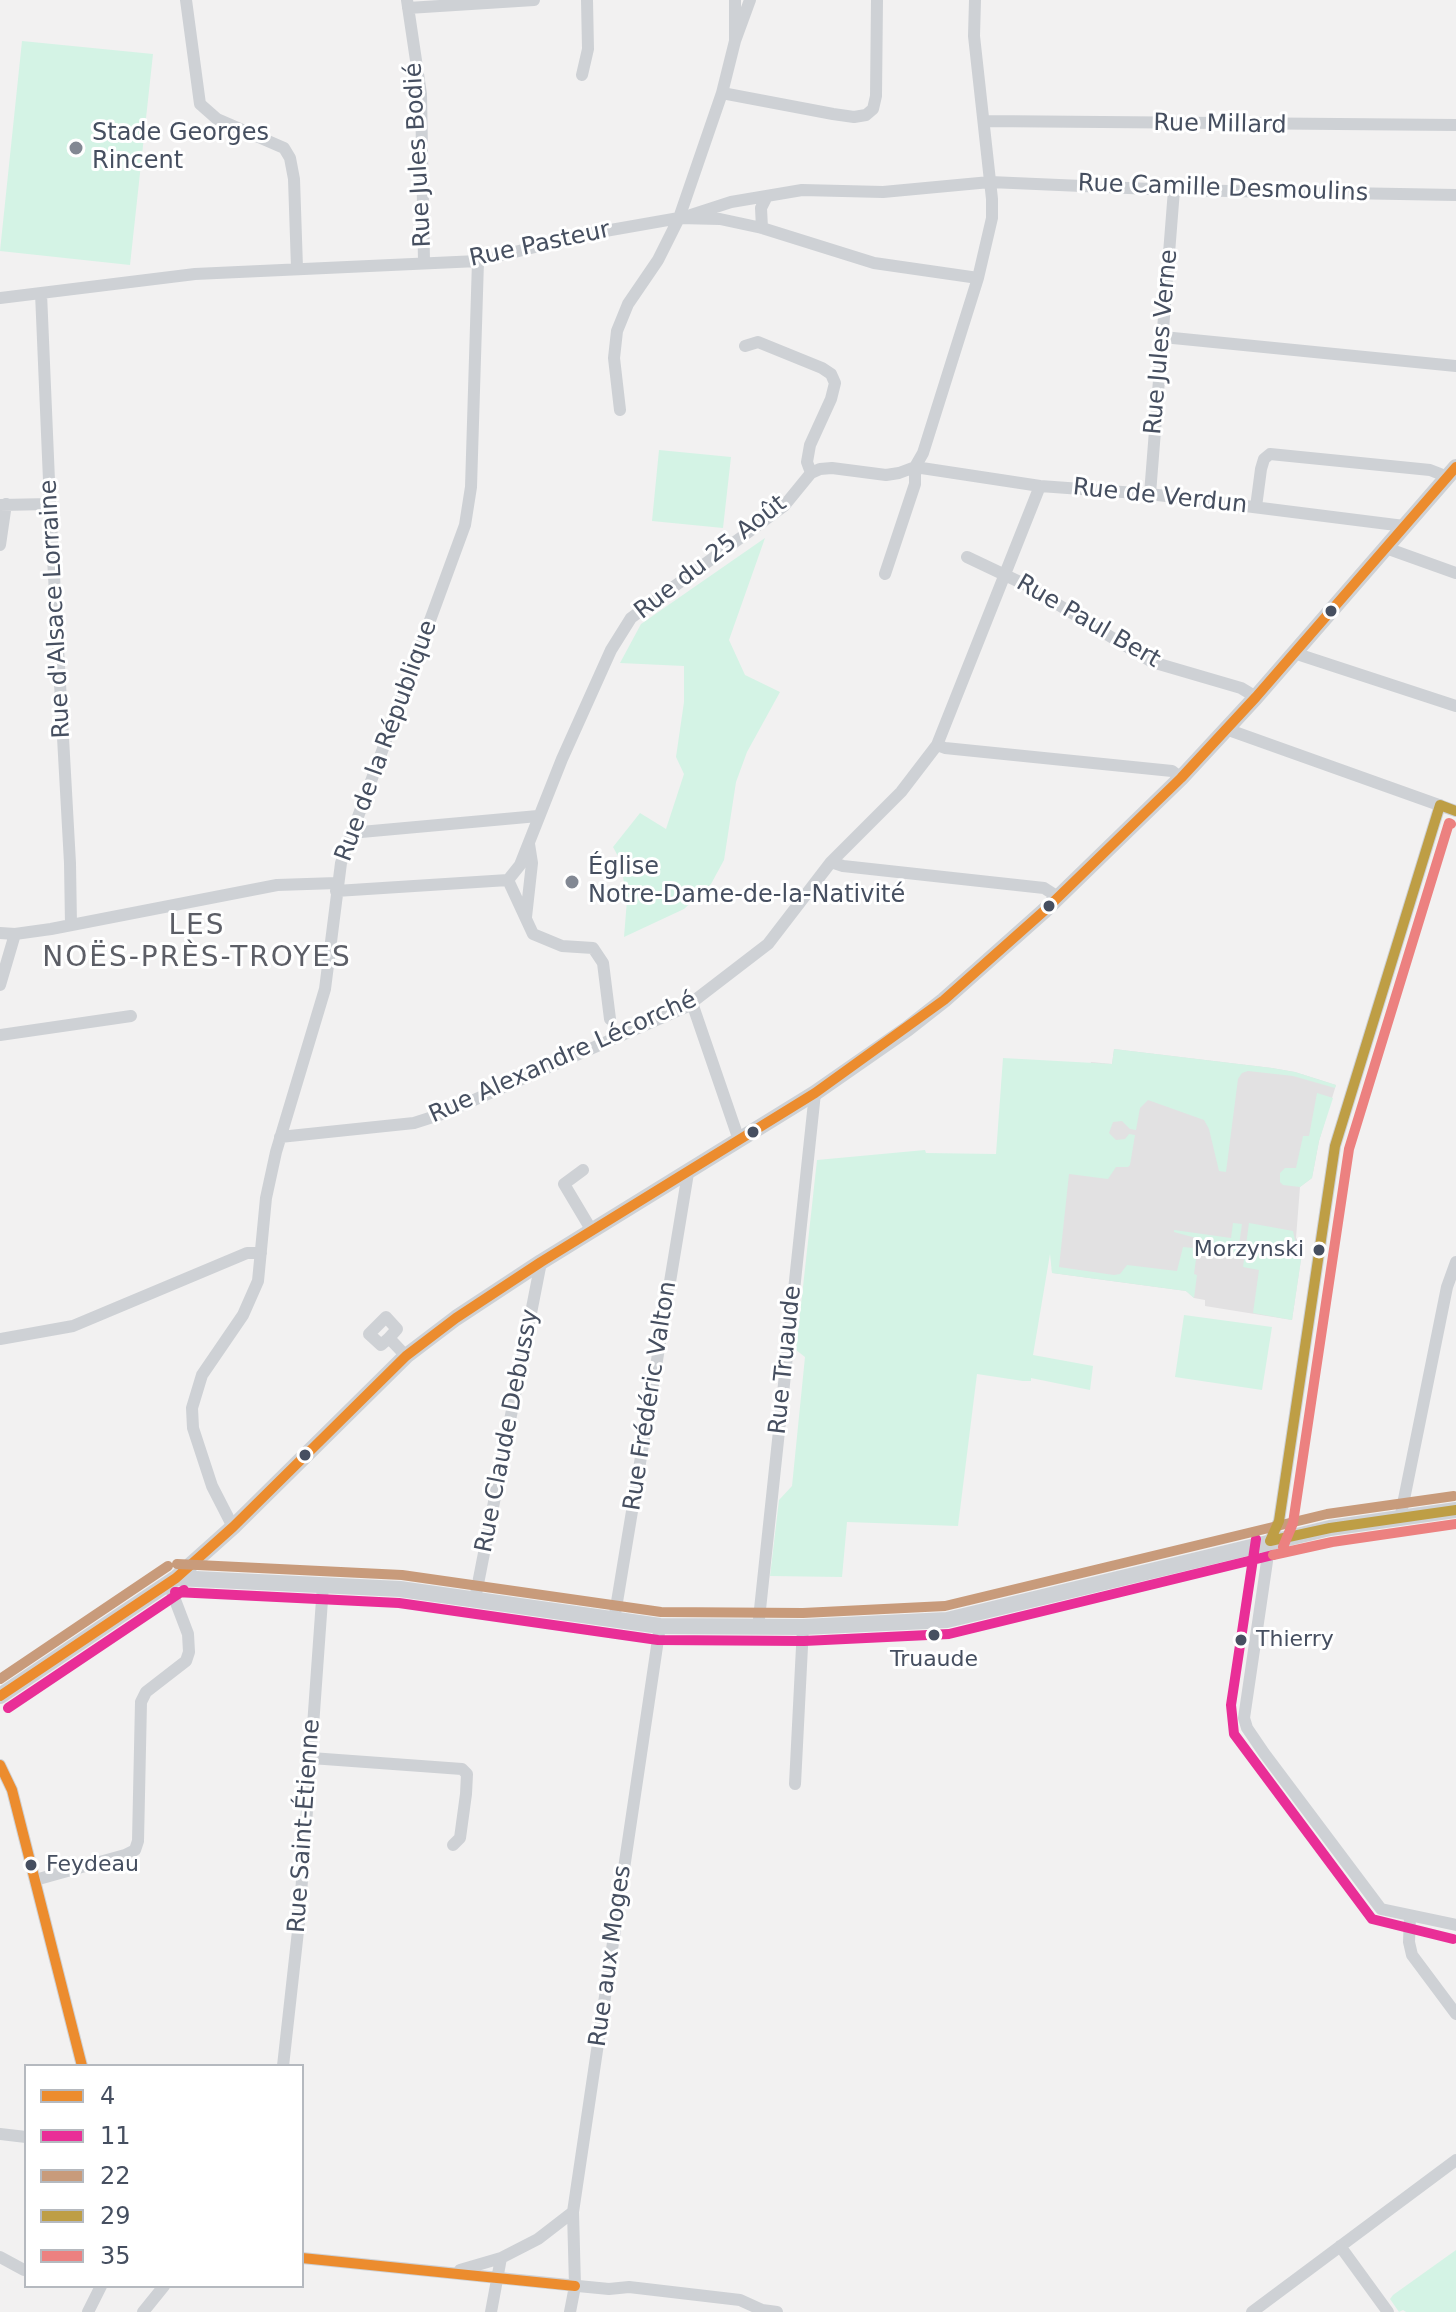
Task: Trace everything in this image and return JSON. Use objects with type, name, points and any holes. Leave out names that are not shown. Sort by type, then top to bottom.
[{"type":"street","points":[[186,0],[200,104],[217,119],[284,148],[290,158],[294,179],[297,268]]},
{"type":"street","points":[[408,4],[534,0]]},
{"type":"street","points":[[582,75],[588,49],[587,0]]},
{"type":"street","points":[[735,0],[735,41]]},
{"type":"street","points":[[620,410],[615,381],[617,331],[628,304],[658,260],[679,218],[750,0]]},
{"type":"street","points":[[722,93],[833,114],[866,115],[873,109],[876,96],[877,0]]},
{"type":"street","points":[[885,574],[915,484],[915,467],[923,453],[978,278],[992,218],[974,36],[975,0]]},
{"type":"street","name":"Rue Jules Bodié","points":[[408,4],[421,94],[424,262]]},
{"type":"street","name":"Rue Millard","points":[[984,121],[1456,125]]},
{"type":"street","name":"Rue Camille Desmoulins","points":[[679,218],[731,202],[802,190],[883,192],[990,182],[1174,190],[1456,195]]},
{"type":"street","name":"Rue Jules Verne","points":[[1150,494],[1174,190]]},
{"type":"street","points":[[762,228],[761,208],[767,196]]},
{"type":"street","name":"Rue Pasteur","points":[[0,298],[181,275],[478,261],[588,234],[679,218],[720,219],[762,228],[874,263],[978,278]]},
{"type":"street","name":"Rue de la République","points":[[233,1527],[212,1486],[193,1428],[192,1408],[202,1375],[252,1299],[258,1281],[266,1198],[280,1137],[325,989],[337,887],[350,833],[465,525],[472,477],[478,261]]},
{"type":"street","name":"Rue d'Alsace Lorraine","points":[[41,293],[71,925]]},
{"type":"street","points":[[1163,337],[1456,366]]},
{"type":"street","points":[[745,346],[758,342],[831,374],[835,383],[831,399],[810,445],[807,462],[811,473],[832,468],[886,475],[915,467]]},
{"type":"street","points":[[1256,507],[1261,469],[1264,459],[1270,454],[1452,472]]},
{"type":"street","name":"Rue de Verdun","points":[[915,467],[1040,486],[1150,494],[1404,526]]},
{"type":"street","points":[[0,1696],[173,1581],[233,1527],[406,1356],[475,1304],[815,1093],[944,1000],[1058,897],[1181,778],[1256,697],[1452,472]]},
{"type":"street","name":"Rue du 25 Août","points":[[512,877],[611,650],[631,618],[784,506],[811,473]]},
{"type":"street","name":"Rue Alexandre Lécorché","points":[[280,1137],[414,1123],[442,1114],[692,1003],[768,944],[831,862],[901,792],[937,745],[1040,486]]},
{"type":"street","points":[[0,545],[3,504],[50,504]]},
{"type":"street","points":[[1386,548],[1456,573]]},
{"type":"street","name":"Rue Paul Bert","points":[[967,557],[1005,574],[1152,662],[1241,688],[1256,697]]},
{"type":"street","points":[[1294,653],[1456,706]]},
{"type":"street","points":[[1226,729],[1456,811]]},
{"type":"street","points":[[937,745],[1172,771],[1181,778]]},
{"type":"street","points":[[1440,805],[1335,1146],[1279,1521],[1270,1541],[1245,1707],[1247,1728],[1381,1909],[1456,1925]]},
{"type":"street","points":[[350,833],[538,816]]},
{"type":"street","points":[[526,920],[532,863],[529,841]]},
{"type":"street","points":[[831,862],[843,866],[1044,888],[1058,897]]},
{"type":"street","points":[[0,933],[15,934],[71,925],[277,885],[337,887],[512,877],[530,883]]},
{"type":"street","points":[[512,877],[533,934],[562,946],[593,948],[603,963],[610,1019]]},
{"type":"street","points":[[0,985],[4,951],[15,934]]},
{"type":"street","points":[[692,1003],[739,1140]]},
{"type":"street","points":[[0,1035],[131,1016]]},
{"type":"street","name":"Rue Truaude","points":[[758,1628],[815,1093]]},
{"type":"street","points":[[583,1170],[564,1184],[592,1231]]},
{"type":"street","name":"Rue Frédéric Valton","points":[[614,1620],[688,1173]]},
{"type":"street","points":[[0,1339],[73,1326],[247,1253],[261,1253]]},
{"type":"street","name":"Rue Claude Debussy","points":[[475,1599],[541,1262]]},
{"type":"street","points":[[1400,1519],[1447,1287],[1456,1262]]},
{"type":"street","points":[[389,1338],[406,1356]]},
{"type":"street","points":[[173,1581],[400,1589],[660,1626],[758,1628],[947,1620],[1330,1528],[1456,1510]]},
{"type":"street","points":[[35,1880],[135,1850],[138,1841],[141,1702],[146,1692],[186,1661],[189,1652],[188,1634],[173,1581]]},
{"type":"street","name":"Rue Saint-Étienne","points":[[283,2064],[299,1922],[323,1586]]},
{"type":"street","name":"Rue aux Moges","points":[[570,2312],[575,2286],[573,2212],[660,1626]]},
{"type":"street","points":[[795,1784],[803,1627]]},
{"type":"street","points":[[311,1758],[462,1769],[467,1774],[466,1794],[460,1838],[453,1845]]},
{"type":"street","points":[[0,1765],[12,1790],[81,2064]]},
{"type":"street","points":[[0,1801],[12,1790]]},
{"type":"street","points":[[1410,1916],[1412,1955],[1456,2014]]},
{"type":"street","points":[[0,2134],[24,2137]]},
{"type":"street","points":[[1252,2312],[1456,2160]]},
{"type":"street","points":[[450,2272],[501,2258],[538,2239],[573,2212]]},
{"type":"street","points":[[1340,2246],[1388,2312]]},
{"type":"street","points":[[0,2257],[24,2270]]},
{"type":"street","points":[[304,2258],[575,2286],[629,2287],[740,2300],[762,2310],[777,2312]]},
{"type":"street","points":[[491,2312],[501,2258]]},
{"type":"street","points":[[88,2312],[100,2288]]},
{"type":"street","points":[[143,2312],[162,2288]]},
{"type":"shaded area","points":[[1114,1049],[1272,1068],[1336,1085],[1319,1141],[1312,1178],[1300,1187],[1296,1238],[1303,1246],[1292,1320],[1205,1306],[1205,1300],[1194,1298],[1186,1291],[1052,1273],[1051,1248],[1091,1062],[1112,1064]]},
{"type":"green space","name":"Stade Georges Rincent","points":[[22,41],[153,54],[130,265],[0,251]]},
{"type":"green space","points":[[659,450],[731,457],[723,528],[652,521]]},
{"type":"green space","points":[[765,538],[729,640],[745,675],[780,692],[747,752],[736,782],[724,860],[711,884],[684,909],[624,937],[627,900],[620,860],[613,847],[640,813],[666,829],[684,774],[676,757],[684,702],[684,666],[620,663],[641,624]]},
{"type":"green space","points":[[1114,1049],[1272,1068],[1336,1085],[1335,1088],[1293,1076],[1242,1073],[1238,1079],[1226,1172],[1219,1171],[1204,1120],[1148,1100],[1140,1108],[1136,1130],[1130,1129],[1122,1121],[1113,1122],[1109,1133],[1116,1140],[1125,1139],[1129,1134],[1135,1135],[1130,1165],[1116,1167],[1108,1179],[1069,1174],[1059,1267],[1114,1275],[1120,1274],[1127,1265],[1177,1271],[1183,1247],[1193,1248],[1197,1252],[1194,1298],[1186,1291],[1052,1273],[1050,1254],[1033,1355],[1093,1366],[1090,1390],[1031,1378],[1031,1381],[1023,1381],[977,1374],[958,1526],[847,1522],[842,1577],[770,1576],[779,1500],[792,1486],[805,1357],[796,1350],[817,1160],[925,1150],[926,1153],[996,1154],[1003,1058],[1112,1064]]},
{"type":"green space","points":[[1317,1093],[1333,1098],[1319,1141],[1312,1178],[1300,1187],[1283,1185],[1280,1173],[1285,1168],[1296,1168],[1303,1136],[1309,1136]]},
{"type":"green space","points":[[1233,1223],[1242,1224],[1238,1252],[1226,1254],[1208,1254],[1207,1241],[1174,1232],[1231,1238]]},
{"type":"green space","points":[[1249,1223],[1293,1231],[1295,1240],[1303,1246],[1292,1320],[1253,1313],[1259,1270],[1243,1267]]},
{"type":"green space","points":[[1184,1315],[1272,1327],[1262,1390],[1175,1377]]},
{"type":"green space","points":[[1456,2250],[1456,2312],[1399,2312],[1390,2299],[1393,2295]]},
{"type":"transit line","name":"4","points":[[0,1696],[176,1578],[233,1527],[406,1356],[456,1318],[815,1093],[944,1000],[1044,911],[1181,778],[1256,697],[1456,467]]},
{"type":"transit line","name":"29","points":[[1270,1541],[1279,1521],[1335,1146],[1440,805],[1456,811]]},
{"type":"transit line","name":"35","points":[[1283,1547],[1293,1523],[1349,1149],[1451,824]]},
{"type":"transit line","name":"22","points":[[177,1564],[402,1575],[661,1612],[803,1613],[945,1606],[1327,1514],[1454,1496]]},
{"type":"transit line","name":"29","points":[[1270,1541],[1330,1528],[1456,1510]]},
{"type":"transit line","name":"35","points":[[1273,1555],[1332,1542],[1456,1524]]},
{"type":"transit line","name":"11","points":[[1256,1539],[1231,1705],[1234,1734],[1372,1919],[1453,1939]]},
{"type":"transit line","name":"11","points":[[175,1592],[399,1603],[658,1640],[804,1641],[949,1634],[1273,1555]]},
{"type":"transit line","name":"22","points":[[0,1679],[168,1566]]},
{"type":"transit line","name":"11","points":[[8,1708],[184,1590]]},
{"type":"transit line","name":"4","points":[[0,1765],[12,1790],[81,2064]]},
{"type":"transit line","name":"4","points":[[304,2258],[575,2286]]},
{"type":"place","name":"Stade Georges Rincent","points":[[76,148]]},
{"type":"place","name":"Église Notre-Dame-de-la-Nativité","points":[[572,882]]},
{"type":"place","name":"Morzynski","points":[[1319,1250]]},
{"type":"place","name":"Truaude","points":[[934,1635]]},
{"type":"place","name":"Thierry","points":[[1241,1640]]},
{"type":"place","name":"Feydeau","points":[[31,1865]]},
{"type":"district","name":"LES NOËS-PRÈS-TROYES","points":[[197,943]]}]
